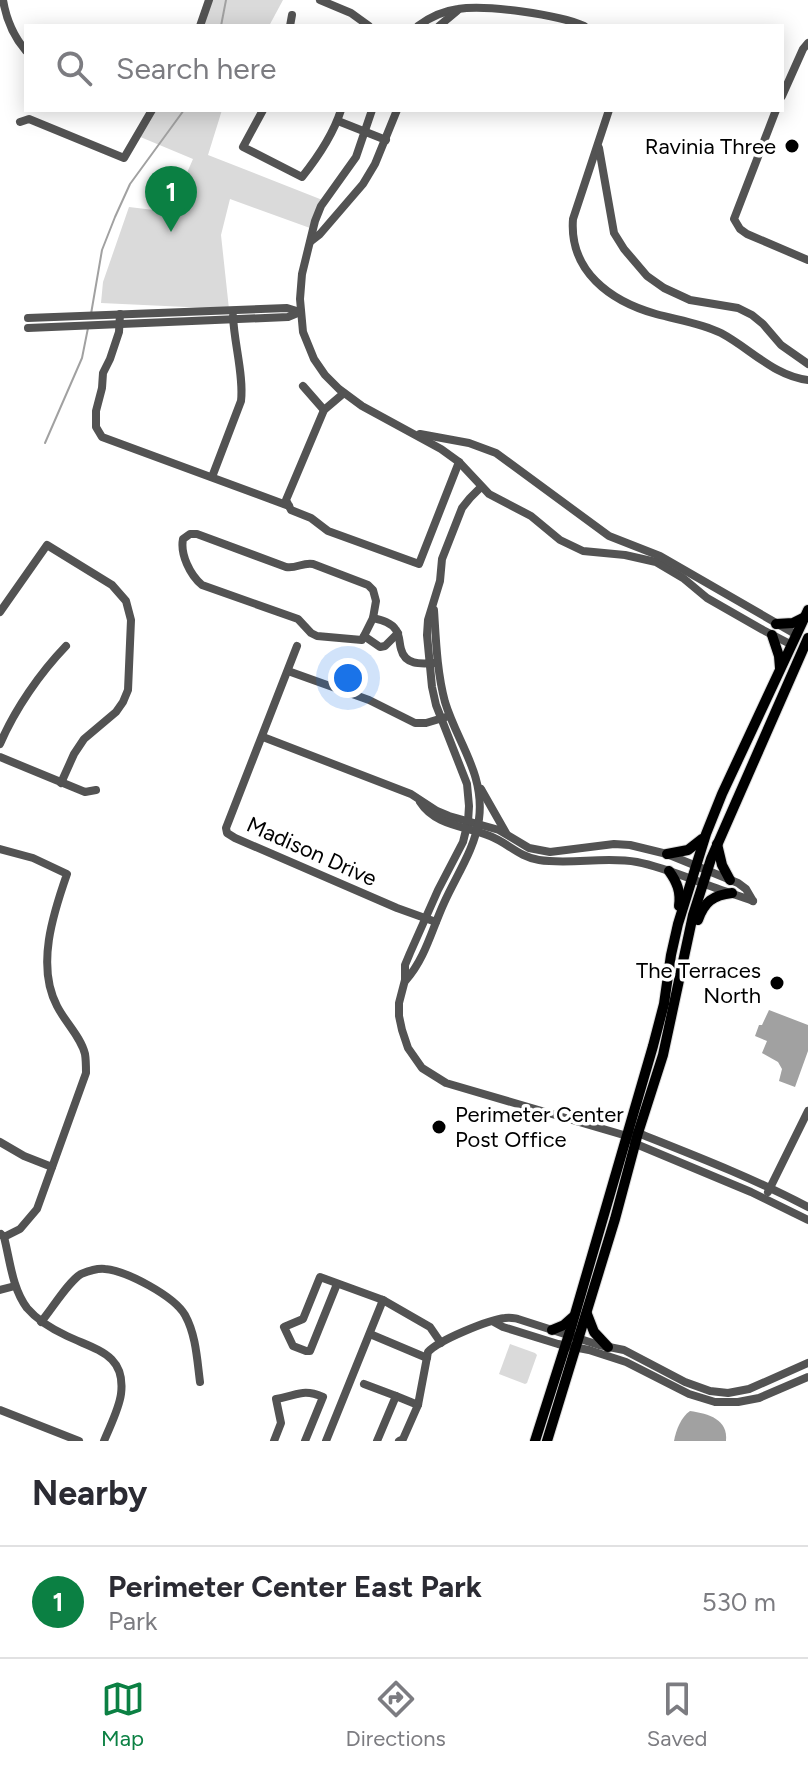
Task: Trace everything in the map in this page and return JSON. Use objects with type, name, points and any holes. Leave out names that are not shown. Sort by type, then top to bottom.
[{"type":"main road","points":[[776,624],[789,624],[806,614]]},
{"type":"main road","points":[[701,868],[717,844],[795,668],[803,642],[806,614]]},
{"type":"main road","points":[[772,635],[780,669]]},
{"type":"main road","points":[[535,1441],[572,1342],[587,1314],[633,1138],[664,1004],[675,939],[701,868],[706,834],[780,669],[803,642]]},
{"type":"main road","points":[[795,668],[808,663]]},
{"type":"main road","points":[[667,854],[688,850],[706,834]]},
{"type":"main road","points":[[717,844],[722,865],[730,880]]},
{"type":"main road","points":[[668,982],[666,963],[680,898],[678,886],[669,871]]},
{"type":"main road","points":[[547,1441],[572,1342],[575,1316],[663,1055],[697,880]]},
{"type":"main road","points":[[687,942],[694,937],[705,905],[715,896],[732,893]]},
{"type":"main road","points":[[587,1314],[594,1332],[608,1347]]},
{"type":"main road","points":[[552,1330],[575,1316]]},
{"type":"street","points":[[3,0],[3,13],[24,49]]},
{"type":"street","points":[[201,24],[209,0]]},
{"type":"street","points":[[320,0],[351,13],[366,24]]},
{"type":"street","points":[[441,24],[461,8]]},
{"type":"street","points":[[421,24],[430,17],[461,8],[505,10],[578,24]]},
{"type":"street","points":[[290,24],[292,15]]},
{"type":"street","points":[[784,92],[808,43]]},
{"type":"street","points":[[20,122],[29,119],[124,158],[151,112]]},
{"type":"street","points":[[262,112],[243,147],[302,177],[317,158],[340,112]]},
{"type":"street","points":[[371,112],[356,157],[321,206],[302,274],[300,312],[303,332],[314,359],[325,375],[344,393],[385,420],[441,449],[459,462],[481,487],[500,501],[531,516],[566,544],[583,551],[620,554],[662,565],[714,602],[772,635],[803,642]]},
{"type":"street","points":[[311,241],[363,184],[375,164],[396,112]]},
{"type":"street","points":[[608,112],[575,211],[573,229],[576,252],[594,279],[607,291],[627,302],[656,314],[714,330],[784,374],[808,380]]},
{"type":"street","points":[[775,112],[734,219],[747,234],[808,260]]},
{"type":"street","points":[[338,121],[386,140]]},
{"type":"street","points":[[598,148],[614,233],[647,276],[690,300],[738,308],[752,315],[781,345],[808,364]]},
{"type":"street","points":[[28,323],[232,315],[287,308],[300,312]]},
{"type":"street","points":[[212,477],[241,401],[232,315]]},
{"type":"street","points":[[120,319],[110,359],[103,373],[96,411],[97,432],[102,437],[289,506]]},
{"type":"street","points":[[303,386],[324,410]]},
{"type":"street","points":[[344,393],[324,410],[286,500],[291,510],[311,518],[328,531],[419,564],[459,462]]},
{"type":"street","points":[[413,433],[469,443],[503,457],[609,536],[672,562],[803,642]]},
{"type":"street","points":[[481,487],[460,512],[442,559],[441,578],[433,604],[434,663],[445,699],[444,717],[469,797],[467,825],[460,849],[405,965],[399,1016],[408,1048],[415,1060],[431,1075],[446,1083],[706,1160],[808,1207]]},
{"type":"street","points":[[197,534],[286,567],[313,564],[368,585],[376,597],[373,618],[362,640],[317,636],[298,619],[202,585],[196,580],[184,555],[183,539],[197,534]]},
{"type":"street","points":[[0,612],[47,545],[112,585],[126,601],[131,620],[128,690],[116,712],[84,739],[61,783]]},
{"type":"street","points":[[620,554],[629,552],[672,562]]},
{"type":"street","points":[[714,602],[729,598],[742,603]]},
{"type":"street","points":[[373,618],[391,625],[398,633],[401,652],[406,658],[418,664],[434,663]]},
{"type":"street","points":[[364,636],[380,647],[398,633]]},
{"type":"street","points":[[0,744],[18,710],[66,646]]},
{"type":"street","name":"Madison Drive","points":[[297,646],[226,828],[227,833],[436,922]]},
{"type":"street","points":[[288,671],[369,700],[420,723],[444,717]]},
{"type":"street","points":[[405,980],[416,968],[478,828],[478,785],[471,762],[444,717]]},
{"type":"street","points":[[263,737],[418,798],[467,825]]},
{"type":"street","points":[[0,757],[85,792],[96,790]]},
{"type":"street","points":[[478,785],[509,837]]},
{"type":"street","points":[[418,798],[434,817],[499,830],[529,848],[546,851],[624,844],[667,854],[730,880],[746,889],[753,901],[669,871],[628,861],[549,861],[530,858],[478,828]]},
{"type":"street","points":[[0,849],[33,858],[67,874],[48,945],[47,978],[55,1002],[85,1054],[86,1073],[37,1209],[20,1229],[2,1235],[15,1286],[27,1307],[41,1322],[105,1352],[116,1364],[121,1381],[120,1397],[104,1441]]},
{"type":"street","points":[[765,1198],[808,1111]]},
{"type":"street","points":[[633,1138],[808,1220]]},
{"type":"street","points":[[0,1142],[52,1167]]},
{"type":"street","points":[[41,1322],[77,1277],[91,1270],[106,1269],[125,1274],[162,1292],[184,1313],[195,1344],[200,1382]]},
{"type":"street","points":[[337,1284],[310,1351],[293,1346],[284,1327],[303,1319],[320,1277],[383,1300],[430,1327],[441,1343]]},
{"type":"street","points":[[0,1290],[15,1286]]},
{"type":"street","points":[[326,1441],[383,1300]]},
{"type":"street","points":[[399,1441],[403,1439],[418,1405],[431,1348],[487,1323],[512,1317],[552,1330],[572,1342],[626,1362],[689,1394],[715,1402],[759,1398],[808,1377]]},
{"type":"street","points":[[494,1322],[503,1327],[608,1347],[636,1356],[685,1382],[710,1391],[728,1393],[749,1389],[808,1363]]},
{"type":"street","points":[[370,1334],[427,1358]]},
{"type":"street","points":[[364,1384],[418,1405]]},
{"type":"street","points":[[274,1441],[281,1423],[276,1399],[311,1392],[323,1397],[305,1441]]},
{"type":"street","points":[[377,1441],[396,1396]]},
{"type":"street","points":[[0,1410],[79,1441]]},
{"type":"shaded area","points":[[206,0],[283,0],[270,24],[197,24]]},
{"type":"shaded area","points":[[153,112],[221,112],[208,155],[325,201],[310,228],[230,199],[221,235],[229,309],[101,303],[103,282],[129,207],[170,212],[193,159],[138,136]]},
{"type":"shaded area","points":[[769,1010],[808,1025],[808,1051],[795,1087],[779,1081],[782,1069],[778,1062],[762,1053],[767,1041],[755,1036]]},
{"type":"shaded area","points":[[510,1344],[537,1355],[525,1384],[499,1374]]},
{"type":"shaded area","points":[[690,1411],[716,1419],[724,1427],[726,1441],[674,1441],[679,1424]]},
{"type":"waterway","points":[[221,24],[226,0]]},
{"type":"waterway","points":[[91,314],[102,250],[115,217],[130,184],[183,112]]},
{"type":"waterway","points":[[45,443],[82,358],[88,328]]},
{"type":"place","name":"Ravinia Three","points":[[792,146]]},
{"type":"place","name":"Perimeter Center East Park","points":[[171,232]]},
{"type":"place","name":"The Terraces North","points":[[777,983]]},
{"type":"place","name":"Perimeter Center Post Office","points":[[439,1127]]}]
